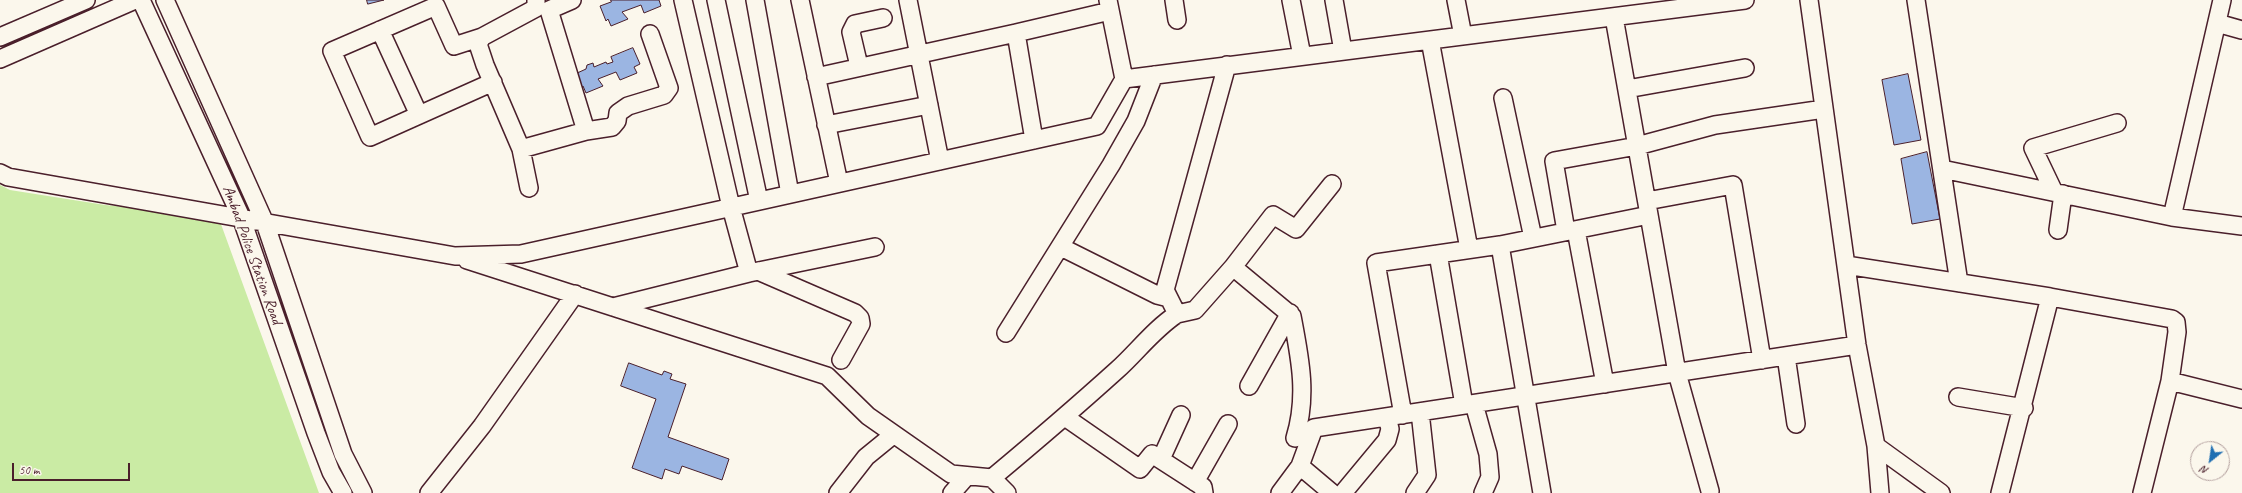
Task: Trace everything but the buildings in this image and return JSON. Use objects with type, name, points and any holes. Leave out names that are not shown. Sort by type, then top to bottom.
[{"type":"street","points":[[0,37],[86,0]]},
{"type":"street","points":[[0,59],[135,0]]},
{"type":"street","name":"Ambad Police Station Road","points":[[141,0],[242,217],[316,434],[331,472],[344,493]]},
{"type":"street","name":"Ambad Police Station Road","points":[[165,0],[265,223],[343,454],[363,493]]},
{"type":"street","points":[[493,82],[370,137],[332,51],[436,6],[454,46],[482,37],[536,8],[536,0]]},
{"type":"street","points":[[572,0],[549,10],[586,131]]},
{"type":"street","points":[[683,0],[731,207],[753,272],[856,313],[860,318],[861,324],[841,360]]},
{"type":"street","points":[[716,0],[759,201]]},
{"type":"street","points":[[755,0],[790,194]]},
{"type":"street","points":[[800,0],[838,183]]},
{"type":"street","points":[[908,0],[940,161]]},
{"type":"street","points":[[1174,0],[1177,20]]},
{"type":"street","points":[[1291,0],[1302,56]]},
{"type":"street","points":[[1334,0],[1343,51]]},
{"type":"street","points":[[1456,0],[1463,36]]},
{"type":"street","points":[[1124,78],[1745,0]]},
{"type":"street","points":[[1809,0],[1858,345],[1876,446],[1880,493]]},
{"type":"street","points":[[1916,0],[1959,283]]},
{"type":"street","points":[[2172,217],[2222,0]]},
{"type":"street","points":[[455,256],[521,254],[1097,126],[1124,78],[1109,5],[1016,33],[859,66],[816,77]]},
{"type":"street","points":[[1614,17],[1677,373],[1710,492]]},
{"type":"street","points":[[859,66],[851,32],[852,27],[855,24],[883,18]]},
{"type":"street","points":[[2217,23],[2242,30]]},
{"type":"street","points":[[380,30],[419,115]]},
{"type":"street","points":[[1016,33],[1034,140]]},
{"type":"street","points":[[521,148],[586,131],[612,127],[617,121],[618,113],[628,106],[664,95],[669,88],[650,34]]},
{"type":"street","points":[[482,37],[478,44],[521,148],[529,188]]},
{"type":"street","points":[[1430,40],[1469,249]]},
{"type":"street","points":[[1177,314],[1165,290],[1227,66]]},
{"type":"street","points":[[1627,89],[1745,68]]},
{"type":"street","points":[[1006,333],[1062,247],[1136,121],[1154,75]]},
{"type":"street","points":[[1503,98],[1533,238]]},
{"type":"street","points":[[826,125],[929,105]]},
{"type":"street","points":[[1605,384],[1554,161],[1637,146],[1715,125],[1824,109]]},
{"type":"street","points":[[2058,230],[2059,193],[2033,148],[2117,123]]},
{"type":"street","points":[[1942,169],[2172,217],[2242,226]]},
{"type":"street","points":[[0,173],[8,177],[242,217],[265,223],[455,256],[575,294],[827,376],[868,416],[893,435],[951,474],[992,478],[1007,493]]},
{"type":"street","points":[[992,478],[1065,417],[1133,355],[1165,321],[1177,314],[1195,310],[1233,267],[1272,215],[1296,229],[1332,184]]},
{"type":"street","points":[[1343,493],[1387,440],[1395,416],[1376,263],[1500,245],[1571,231],[1733,185],[1762,360]]},
{"type":"street","points":[[1500,245],[1542,493]]},
{"type":"street","points":[[613,307],[753,272],[875,247]]},
{"type":"street","points":[[1062,247],[1157,295],[1169,298]]},
{"type":"street","points":[[1438,254],[1469,405],[1488,454],[1490,476],[1484,493]]},
{"type":"street","points":[[1846,265],[2050,297],[2172,319],[2176,322],[2177,332],[2170,381],[2142,493]]},
{"type":"street","points":[[1233,267],[1292,316],[1301,362],[1303,398],[1302,418],[1295,438]]},
{"type":"street","points":[[429,493],[482,426],[575,294]]},
{"type":"street","points":[[2000,493],[2024,408],[2050,297]]},
{"type":"street","points":[[1249,386],[1290,313]]},
{"type":"street","points":[[1280,493],[1300,466],[1314,428],[1858,345]]},
{"type":"street","points":[[1786,356],[1796,424]]},
{"type":"street","points":[[2170,381],[2242,397]]},
{"type":"street","points":[[1958,397],[2024,408]]},
{"type":"street","points":[[1415,493],[1427,475],[1420,412]]},
{"type":"street","points":[[1161,459],[1181,415]]},
{"type":"street","points":[[1065,417],[1140,469],[1152,454],[1200,487],[1228,424]]},
{"type":"street","points":[[838,493],[866,457],[893,435]]},
{"type":"street","points":[[1876,446],[1941,493]]},
{"type":"street","points":[[1300,466],[1332,493]]},
{"type":"street","points":[[952,493],[967,476]]},
{"type":"green space","points":[[0,185],[10,190],[105,205],[218,216],[319,493],[0,493]]}]
